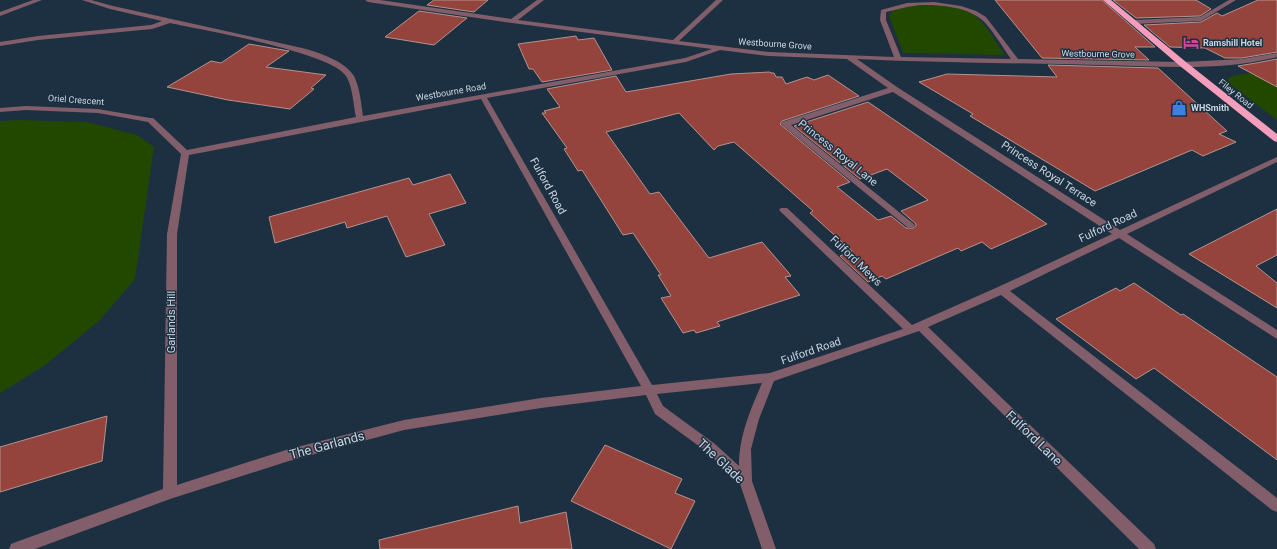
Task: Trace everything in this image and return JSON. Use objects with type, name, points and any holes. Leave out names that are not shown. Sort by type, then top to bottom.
[{"type":"highway","name":"Filey Road","points":[[1107,0],[1183,64],[1277,139]]},
{"type":"street","points":[[0,14],[39,0]]},
{"type":"street","points":[[85,0],[302,50],[330,60],[349,75],[354,89],[360,119]]},
{"type":"street","name":"Westbourne Grove","points":[[368,0],[512,21],[768,54],[1017,62],[1183,64],[1228,63],[1265,58],[1277,54]]},
{"type":"street","points":[[512,21],[541,0]]},
{"type":"street","points":[[674,42],[720,0]]},
{"type":"street","points":[[1134,22],[1201,19],[1233,0]]},
{"type":"street","points":[[898,59],[883,20],[883,11],[897,5],[922,2],[950,4],[977,13],[984,18],[1017,62]]},
{"type":"street","points":[[0,44],[38,38],[152,27],[171,20]]},
{"type":"street","name":"Westbourne Road","points":[[185,153],[360,119],[686,60],[720,48]]},
{"type":"street","name":"Princess Royal Terrace","points":[[849,57],[894,89],[1277,335]]},
{"type":"street","name":"Princess Royal Lane","points":[[894,89],[785,124],[910,225]]},
{"type":"street","name":"Fulford Road","points":[[483,97],[649,390],[770,378],[916,328],[1002,290],[1277,159]]},
{"type":"street","name":"Oriel Crescent","points":[[0,110],[26,108],[98,111],[150,120],[185,153]]},
{"type":"street","name":"Garlands Hill","points":[[170,493],[172,234],[185,153]]},
{"type":"street","name":"Fulford Mews","points":[[784,210],[916,328]]},
{"type":"street","points":[[1002,290],[1277,506]]},
{"type":"street","name":"Fulford Lane","points":[[916,328],[1149,549]]},
{"type":"street","points":[[745,481],[745,449],[753,419],[770,378]]},
{"type":"street","name":"The Glade","points":[[649,390],[659,410],[711,448],[745,481],[769,549]]},
{"type":"street","name":"The Garlands","points":[[16,549],[170,493],[289,455],[404,425],[541,403],[649,390]]},
{"type":"green space","points":[[915,5],[949,6],[965,10],[973,14],[986,27],[1005,55],[903,53],[889,16],[893,10]]},
{"type":"green space","points":[[1277,69],[1277,120],[1230,84],[1227,80],[1232,76]]},
{"type":"green space","points":[[0,121],[87,122],[137,135],[154,147],[135,279],[99,321],[44,366],[0,393]]},
{"type":"building","points":[[434,0],[488,0],[474,12],[427,5]]},
{"type":"building","points":[[995,0],[1102,0],[1155,47],[1135,47],[1149,60],[1042,58]]},
{"type":"building","points":[[1113,0],[1196,0],[1211,9],[1200,16],[1136,18]]},
{"type":"building","points":[[1258,0],[1277,0],[1277,52],[1242,58],[1225,58],[1205,48],[1170,47],[1144,25],[1201,22],[1217,13],[1222,16]]},
{"type":"building","points":[[419,11],[467,18],[434,45],[385,37]]},
{"type":"building","points":[[576,36],[578,40],[594,38],[612,70],[542,82],[533,69],[529,69],[518,44]]},
{"type":"building","points":[[249,44],[289,51],[266,67],[326,75],[311,88],[314,89],[290,109],[228,100],[167,87],[211,61],[221,63]]},
{"type":"building","points":[[1277,59],[1277,87],[1238,66],[1256,63]]},
{"type":"building","points":[[1048,65],[1158,68],[1227,131],[1219,134],[1236,142],[1203,156],[1192,150],[1095,191],[970,116],[973,114],[919,82],[947,74],[1057,77]]},
{"type":"building","points":[[774,73],[776,77],[782,77],[786,84],[807,77],[814,80],[828,75],[859,96],[782,121],[780,124],[850,182],[837,187],[878,220],[891,216],[906,228],[913,228],[916,224],[901,211],[928,200],[887,169],[860,179],[794,126],[868,102],[1047,224],[991,249],[982,242],[961,251],[958,248],[886,279],[882,276],[868,282],[840,256],[852,251],[810,213],[813,211],[734,142],[718,146],[714,150],[679,113],[606,132],[650,194],[659,192],[709,258],[762,242],[791,276],[785,277],[800,295],[717,322],[720,326],[696,333],[694,330],[683,333],[661,298],[671,296],[658,275],[661,275],[633,233],[623,235],[582,170],[578,171],[564,149],[567,148],[542,113],[546,113],[544,111],[560,107],[547,89],[616,76],[626,92],[731,74]]},
{"type":"building","points":[[450,174],[466,203],[429,214],[445,245],[406,257],[387,216],[347,228],[345,222],[275,243],[269,217],[409,178],[413,185]]},
{"type":"building","points":[[1277,209],[1277,255],[1256,266],[1277,283],[1277,308],[1189,254]]},
{"type":"building","points":[[1134,283],[1277,377],[1277,460],[1154,368],[1136,379],[1056,319],[1116,288],[1120,291]]},
{"type":"building","points":[[107,416],[102,461],[0,492],[0,447]]},
{"type":"building","points":[[605,445],[682,479],[675,493],[695,501],[671,549],[571,501]]},
{"type":"building","points":[[518,506],[520,523],[566,512],[572,549],[380,549],[379,540]]},
{"type":"place","name":"Ramshill Hotel","points":[[1191,43]]},
{"type":"place","name":"WHSmith","points":[[1179,108]]}]
